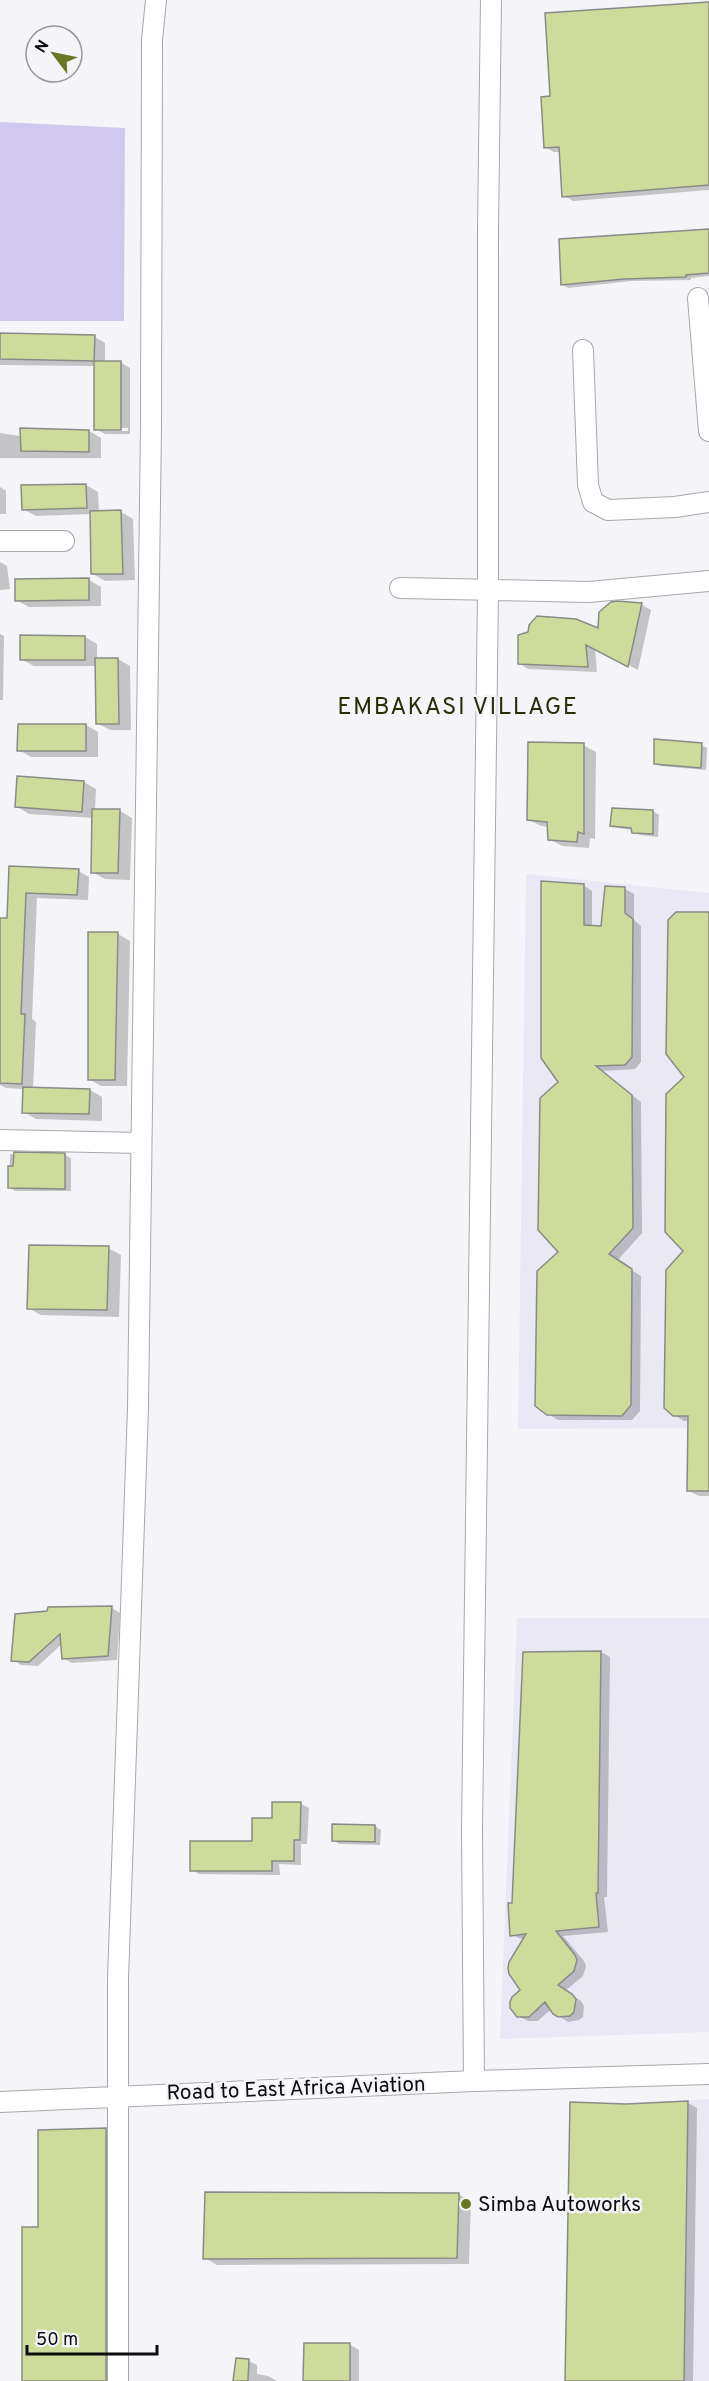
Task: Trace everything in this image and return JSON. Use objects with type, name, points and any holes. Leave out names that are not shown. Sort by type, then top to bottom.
[{"type":"street","points":[[118,2381],[118,1967],[138,1408],[151,415],[152,40],[156,0]]},
{"type":"street","points":[[474,2081],[472,1830],[488,590],[488,229],[491,0]]},
{"type":"street","points":[[699,298],[709,431]]},
{"type":"street","points":[[583,350],[588,485],[593,502],[608,510],[675,507],[709,502]]},
{"type":"street","points":[[0,541],[64,540]]},
{"type":"street","points":[[400,588],[589,591],[709,581]]},
{"type":"street","points":[[0,1140],[141,1143]]},
{"type":"street","name":"Road to East Africa Aviation","points":[[0,2102],[474,2081],[709,2074]]},
{"type":"shaded area","points":[[0,122],[125,128],[124,321],[0,321]]},
{"type":"shaded area","points":[[526,874],[709,893],[709,1428],[518,1429]]},
{"type":"shaded area","points":[[517,1618],[709,1618],[709,2032],[500,2039]]},
{"type":"shaded area","points":[[709,2099],[709,2381],[565,2381],[570,2102],[625,2104]]},
{"type":"building","points":[[709,2],[709,185],[562,197],[559,147],[544,148],[541,97],[550,96],[545,13]]},
{"type":"building","points":[[709,229],[709,273],[686,275],[686,277],[624,279],[561,285],[559,239]]},
{"type":"building","points":[[0,333],[95,335],[94,361],[0,359]]},
{"type":"building","points":[[94,361],[121,361],[121,430],[94,430]]},
{"type":"building","points":[[20,428],[89,430],[89,452],[21,451]]},
{"type":"building","points":[[86,484],[87,508],[22,510],[21,485]]},
{"type":"building","points":[[121,510],[123,574],[91,574],[90,511]]},
{"type":"building","points":[[89,578],[89,600],[15,601],[15,579]]},
{"type":"building","points":[[611,602],[642,603],[628,667],[586,645],[588,667],[518,664],[518,635],[528,632],[529,625],[537,616],[576,619],[598,628],[599,612]]},
{"type":"building","points":[[20,635],[85,636],[85,660],[20,660]]},
{"type":"building","points":[[95,658],[118,658],[119,724],[96,724]]},
{"type":"building","points":[[18,724],[86,724],[86,751],[17,751]]},
{"type":"building","points":[[654,739],[702,743],[701,768],[654,764]]},
{"type":"building","points":[[528,742],[584,743],[584,834],[578,832],[577,842],[548,840],[547,822],[527,820]]},
{"type":"building","points":[[17,776],[84,781],[82,812],[15,807]]},
{"type":"building","points":[[612,808],[653,810],[653,834],[632,833],[631,828],[610,826]]},
{"type":"building","points":[[92,809],[120,809],[118,873],[91,873]]},
{"type":"building","points":[[9,866],[79,869],[77,895],[26,893],[21,1014],[25,1014],[22,1084],[0,1083],[0,918],[7,918]]},
{"type":"building","points":[[541,881],[584,884],[584,925],[601,926],[605,886],[625,887],[625,913],[633,919],[632,1057],[625,1065],[596,1066],[632,1095],[633,1228],[609,1254],[632,1269],[631,1405],[622,1416],[547,1415],[535,1406],[537,1271],[558,1252],[538,1230],[540,1098],[558,1082],[541,1058]]},
{"type":"building","points":[[676,912],[709,912],[709,1491],[687,1491],[688,1416],[673,1416],[664,1408],[666,1270],[683,1251],[665,1232],[666,1094],[684,1077],[666,1054],[668,920]]},
{"type":"building","points":[[88,932],[118,932],[115,1080],[88,1080]]},
{"type":"building","points":[[23,1087],[90,1089],[89,1114],[22,1113]]},
{"type":"building","points":[[14,1152],[65,1153],[65,1189],[8,1188],[8,1166],[13,1166]]},
{"type":"building","points":[[29,1245],[109,1246],[107,1310],[27,1309]]},
{"type":"building","points":[[112,1606],[108,1656],[62,1659],[60,1634],[29,1662],[11,1661],[15,1614],[47,1611],[48,1607]]},
{"type":"building","points":[[601,1651],[598,1893],[596,1893],[599,1927],[556,1931],[577,1960],[574,1971],[558,1985],[576,1999],[574,2012],[570,2016],[558,2017],[553,2014],[545,2002],[529,2017],[517,2017],[510,2008],[510,2002],[520,1990],[509,1974],[508,1968],[509,1962],[526,1934],[510,1936],[508,1903],[512,1903],[523,1652]]},
{"type":"building","points":[[272,1802],[301,1802],[300,1840],[294,1840],[294,1861],[272,1861],[272,1871],[190,1871],[190,1841],[252,1841],[252,1818],[272,1818]]},
{"type":"building","points":[[332,1824],[375,1825],[375,1842],[332,1841]]},
{"type":"building","points":[[688,2101],[684,2381],[565,2381],[570,2102],[626,2104]]},
{"type":"building","points":[[106,2128],[106,2381],[22,2381],[22,2227],[38,2227],[38,2130]]},
{"type":"building","points":[[205,2192],[459,2193],[457,2258],[203,2259]]},
{"type":"building","points":[[304,2343],[350,2343],[350,2381],[303,2381]]},
{"type":"building","points":[[236,2358],[249,2359],[248,2381],[233,2381]]},
{"type":"place","name":"Simba Autoworks","points":[[466,2204]]},
{"type":"district","name":"EMBAKASI VILLAGE","points":[[458,706]]}]
